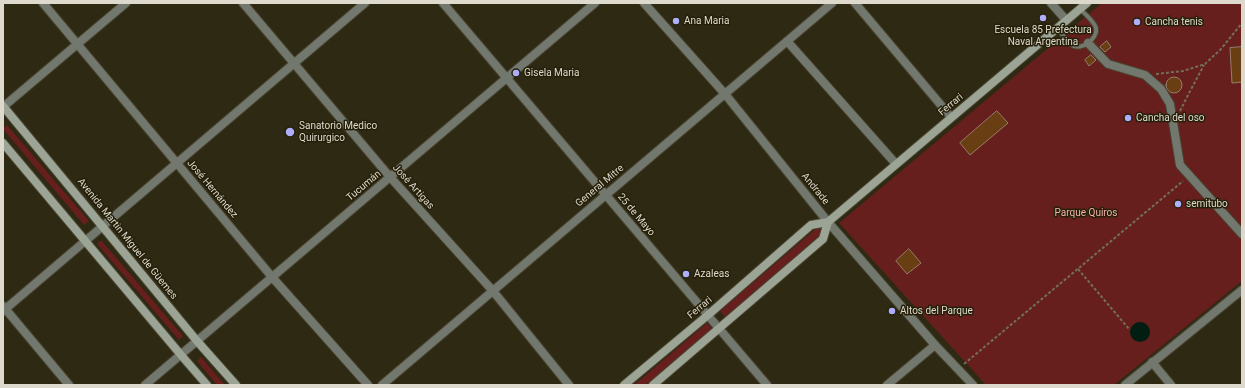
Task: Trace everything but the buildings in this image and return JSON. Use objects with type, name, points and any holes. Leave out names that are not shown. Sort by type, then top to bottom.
[{"type":"main road","name":"Ferrari","points":[[624,385],[708,315],[811,225],[828,222],[1087,3]]},
{"type":"main road","name":"Avenida Martin Miguel de Güemes","points":[[3,107],[197,341],[236,385]]},
{"type":"main road","points":[[3,143],[207,385]]},
{"type":"main road","name":"Ferrari","points":[[653,385],[823,239],[828,222]]},
{"type":"street","name":"José Hernández","points":[[43,3],[272,278],[368,385]]},
{"type":"street","points":[[3,107],[126,3]]},
{"type":"street","name":"José Artigas","points":[[243,3],[390,177],[493,291],[569,385]]},
{"type":"street","points":[[69,385],[4,309],[365,3]]},
{"type":"street","name":"25 de Mayo","points":[[443,3],[767,385]]},
{"type":"street","name":"Tucumán","points":[[146,385],[595,3]]},
{"type":"street","name":"Andrade","points":[[644,3],[725,94],[828,222],[935,345],[973,385]]},
{"type":"street","name":"General Mitre","points":[[382,385],[832,3]]},
{"type":"street","points":[[855,3],[951,117]]},
{"type":"street","points":[[1052,3],[1066,20]]},
{"type":"street","points":[[787,41],[896,164]]},
{"type":"street","points":[[1088,43],[1108,64],[1145,75],[1161,89],[1170,104],[1180,165],[1242,234]]},
{"type":"street","points":[[1125,385],[1242,290]]},
{"type":"street","points":[[887,385],[935,345]]},
{"type":"street","points":[[1152,362],[1171,385]]},
{"type":"lane","points":[[1057,28],[1072,45],[1080,46],[1088,43],[1094,38],[1096,31],[1095,26],[1080,8]]},
{"type":"path","points":[[1174,130],[1188,94],[1205,64],[1221,49],[1242,23]]},
{"type":"path","points":[[1145,75],[1183,71],[1205,64]]},
{"type":"path","points":[[958,369],[1190,175]]},
{"type":"path","points":[[1078,269],[1129,329]]},
{"type":"green space","name":"Parque Quiros","points":[[1102,3],[1242,3],[1242,281],[1114,385],[986,385],[839,223]]},
{"type":"green space","points":[[7,125],[89,221],[84,225],[3,129]]},
{"type":"green space","points":[[820,225],[826,231],[725,317],[720,311]]},
{"type":"green space","points":[[101,240],[183,336],[179,340],[97,244]]},
{"type":"green space","points":[[707,323],[712,329],[646,385],[634,385]]},
{"type":"green space","points":[[201,357],[225,385],[217,385],[197,361]]},
{"type":"shaded area","points":[[1140,322],[1147,325],[1150,332],[1147,339],[1140,342],[1133,339],[1130,332],[1133,325]]},
{"type":"place","name":"Escuela 85 Prefectura Naval Argentina","points":[[1043,18]]},
{"type":"place","name":"Ana Maria","points":[[676,21]]},
{"type":"place","name":"Cancha tenis","points":[[1137,22]]},
{"type":"place","name":"Gisela Maria","points":[[516,73]]},
{"type":"place","name":"Cancha del oso","points":[[1128,118]]},
{"type":"place","name":"Sanatorio Medico Quirurgico","points":[[290,132]]},
{"type":"place","name":"semitubo","points":[[1178,204]]},
{"type":"place","name":"Azaleas","points":[[686,274]]},
{"type":"place","name":"Altos del Parque","points":[[892,311]]}]
